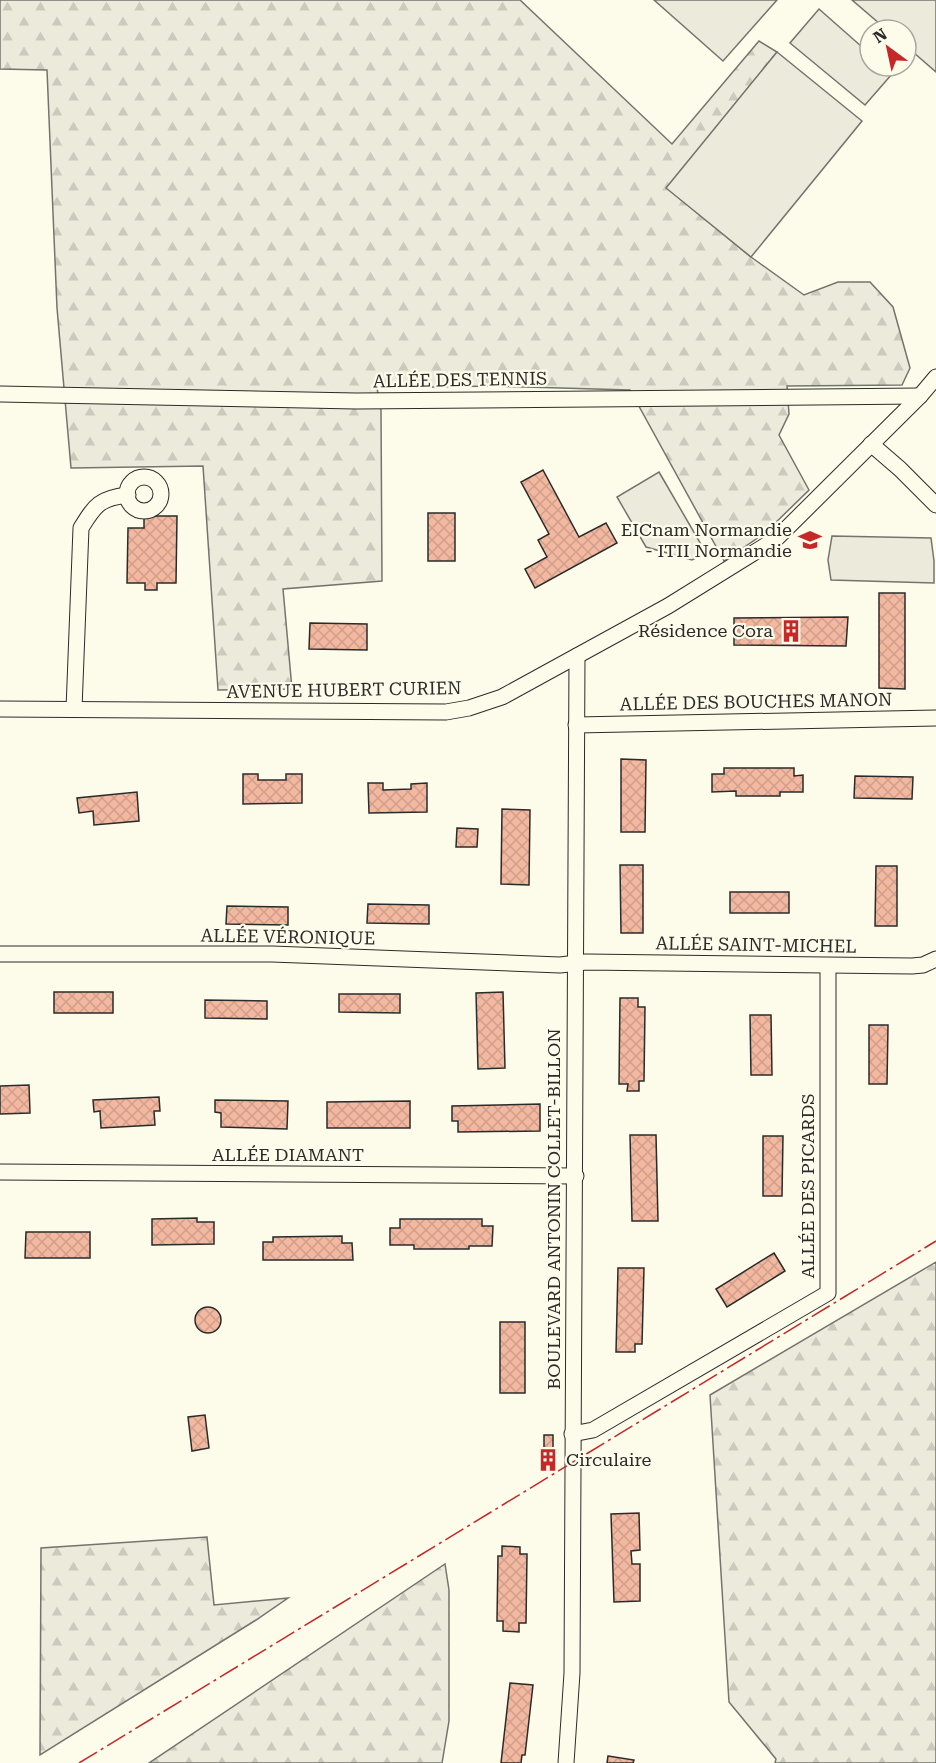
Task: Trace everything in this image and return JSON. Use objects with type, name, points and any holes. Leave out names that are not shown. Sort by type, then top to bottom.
[{"type":"street","name":"AVENUE HUBERT CURIEN","points":[[0,709],[446,712],[469,708],[502,697],[668,606],[776,539],[920,396],[936,377]]},
{"type":"street","name":"ALLÉE DES TENNIS","points":[[0,394],[356,401],[920,396]]},
{"type":"street","points":[[871,444],[936,505]]},
{"type":"street","points":[[74,709],[81,528],[93,508],[109,497],[128,495]]},
{"type":"street","name":"BOULEVARD ANTONIN COLLET-BILLON","points":[[566,1763],[572,1673],[577,656]]},
{"type":"street","name":"ALLÉE DES BOUCHES MANON","points":[[576,724],[936,718]]},
{"type":"street","name":"ALLÉE VÉRONIQUE","points":[[0,954],[272,954],[560,965],[574,963]]},
{"type":"street","name":"ALLÉE SAINT-MICHEL","points":[[574,963],[912,966],[923,965],[936,958]]},
{"type":"street","name":"ALLÉE DES PICARDS","points":[[572,1434],[593,1430],[828,1293],[828,966]]},
{"type":"street","name":"ALLÉE DIAMANT","points":[[0,1172],[576,1176]]},
{"type":"green space","points":[[0,0],[520,0],[672,144],[759,41],[777,52],[667,188],[751,257],[804,295],[838,282],[870,282],[893,307],[910,368],[902,385],[787,386],[789,414],[779,435],[809,490],[765,533],[724,561],[630,390],[492,386],[377,388],[381,410],[382,581],[283,589],[292,689],[218,690],[203,466],[71,468],[57,308],[47,70],[0,69]]},
{"type":"green space","points":[[654,0],[777,0],[723,61]]},
{"type":"green space","points":[[852,0],[936,0],[936,72],[918,56],[918,18],[873,18]]},
{"type":"green space","points":[[819,9],[858,43],[858,78],[889,78],[865,105],[790,43]]},
{"type":"green space","points":[[777,52],[862,121],[751,257],[666,188]]},
{"type":"green space","points":[[936,1262],[936,1763],[775,1763],[776,1759],[729,1702],[710,1395]]},
{"type":"green space","points":[[207,1537],[214,1605],[288,1598],[40,1755],[41,1548]]},
{"type":"green space","points":[[445,1564],[449,1590],[449,1721],[442,1763],[149,1763]]},
{"type":"shaded area","points":[[659,472],[706,553],[692,560],[646,547],[617,497]]},
{"type":"shaded area","points":[[832,536],[931,538],[934,583],[831,580],[828,560]]},
{"type":"building","points":[[543,470],[579,537],[606,523],[617,543],[535,588],[525,569],[547,557],[538,540],[549,534],[521,482]]},
{"type":"building","points":[[428,513],[455,513],[455,561],[428,561]]},
{"type":"building","points":[[144,516],[177,516],[176,583],[157,583],[157,590],[145,590],[145,583],[127,583],[128,528],[144,528]]},
{"type":"building","points":[[879,593],[905,593],[905,689],[879,688]]},
{"type":"building","name":"Résidence Cora","points":[[848,617],[846,646],[734,645],[734,618]]},
{"type":"building","points":[[310,623],[367,624],[367,650],[309,649]]},
{"type":"building","points":[[621,759],[646,760],[645,832],[621,832]]},
{"type":"building","points":[[724,768],[794,768],[794,776],[803,775],[803,792],[780,792],[780,796],[736,796],[736,791],[712,792],[712,774],[724,774]]},
{"type":"building","points":[[243,774],[258,774],[258,780],[286,780],[286,774],[302,774],[302,803],[243,804]]},
{"type":"building","points":[[855,776],[913,777],[912,799],[854,798]]},
{"type":"building","points":[[368,783],[383,783],[383,790],[411,789],[411,784],[427,783],[427,812],[369,813]]},
{"type":"building","points":[[137,792],[139,821],[94,825],[93,811],[79,813],[77,798]]},
{"type":"building","points":[[502,809],[530,810],[529,885],[501,884]]},
{"type":"building","points":[[457,828],[478,829],[477,847],[456,847]]},
{"type":"building","points":[[620,865],[643,865],[643,933],[621,933]]},
{"type":"building","points":[[876,866],[897,866],[897,926],[875,926]]},
{"type":"building","points":[[730,892],[789,892],[789,913],[730,913]]},
{"type":"building","points":[[368,904],[429,905],[429,924],[367,923]]},
{"type":"building","points":[[227,906],[288,907],[288,925],[226,924]]},
{"type":"building","points":[[54,992],[113,992],[113,1013],[54,1013]]},
{"type":"building","points":[[503,992],[505,1068],[478,1069],[476,993]]},
{"type":"building","points":[[339,994],[400,994],[400,1013],[339,1012]]},
{"type":"building","points":[[620,998],[638,998],[638,1007],[645,1007],[644,1081],[639,1081],[639,1091],[627,1091],[628,1084],[619,1084]]},
{"type":"building","points":[[205,1000],[267,1001],[267,1019],[205,1018]]},
{"type":"building","points":[[750,1015],[771,1015],[772,1075],[751,1075]]},
{"type":"building","points":[[869,1025],[888,1025],[887,1084],[869,1084]]},
{"type":"building","points":[[29,1085],[30,1113],[0,1114],[0,1086]]},
{"type":"building","points":[[159,1097],[160,1111],[154,1111],[155,1125],[101,1128],[100,1111],[94,1112],[93,1100]]},
{"type":"building","points":[[215,1100],[288,1101],[287,1129],[221,1127],[221,1113],[215,1112]]},
{"type":"building","points":[[410,1101],[410,1128],[327,1128],[327,1102]]},
{"type":"building","points":[[540,1104],[540,1131],[458,1132],[458,1121],[452,1121],[452,1106]]},
{"type":"building","points":[[630,1135],[656,1135],[658,1221],[632,1221]]},
{"type":"building","points":[[763,1136],[783,1136],[782,1196],[763,1196]]},
{"type":"building","points":[[197,1218],[197,1222],[214,1222],[214,1244],[152,1245],[152,1219]]},
{"type":"building","points":[[400,1219],[482,1219],[482,1226],[493,1226],[492,1246],[469,1246],[469,1249],[414,1249],[414,1245],[390,1245],[390,1228],[400,1228]]},
{"type":"building","points":[[26,1232],[90,1232],[90,1258],[25,1258]]},
{"type":"building","points":[[342,1236],[342,1243],[352,1243],[353,1260],[263,1260],[263,1242],[273,1242],[273,1237]]},
{"type":"building","points":[[774,1253],[785,1271],[727,1307],[716,1289]]},
{"type":"building","points":[[618,1268],[644,1268],[642,1344],[635,1344],[635,1352],[616,1352]]},
{"type":"building","points":[[208,1307],[217,1311],[221,1320],[217,1329],[208,1333],[199,1329],[195,1320],[199,1311]]},
{"type":"building","points":[[500,1322],[525,1322],[525,1393],[500,1393]]},
{"type":"building","points":[[205,1415],[209,1448],[192,1451],[188,1417]]},
{"type":"building","points":[[544,1435],[553,1435],[553,1448],[544,1448]]},
{"type":"building","name":"Circulaire","points":[[543,1453],[552,1453],[552,1466],[543,1466]]},
{"type":"building","points":[[639,1513],[640,1550],[631,1551],[632,1564],[640,1564],[640,1601],[614,1602],[611,1514]]},
{"type":"building","points":[[502,1546],[520,1547],[520,1554],[527,1554],[526,1623],[519,1623],[519,1632],[503,1631],[503,1621],[497,1621],[498,1556],[502,1556]]},
{"type":"building","points":[[510,1683],[533,1685],[525,1755],[522,1755],[521,1763],[501,1763]]},
{"type":"building","points":[[608,1756],[634,1760],[633,1763],[607,1763]]},
{"type":"power","points":[[79,1763],[936,1241]]},
{"type":"place","name":"EICnam Normandie - ITII Normandie","points":[[810,540]]},
{"type":"place","name":"Résidence Cora","points":[[791,631]]},
{"type":"place","name":"Circulaire","points":[[548,1460]]}]
